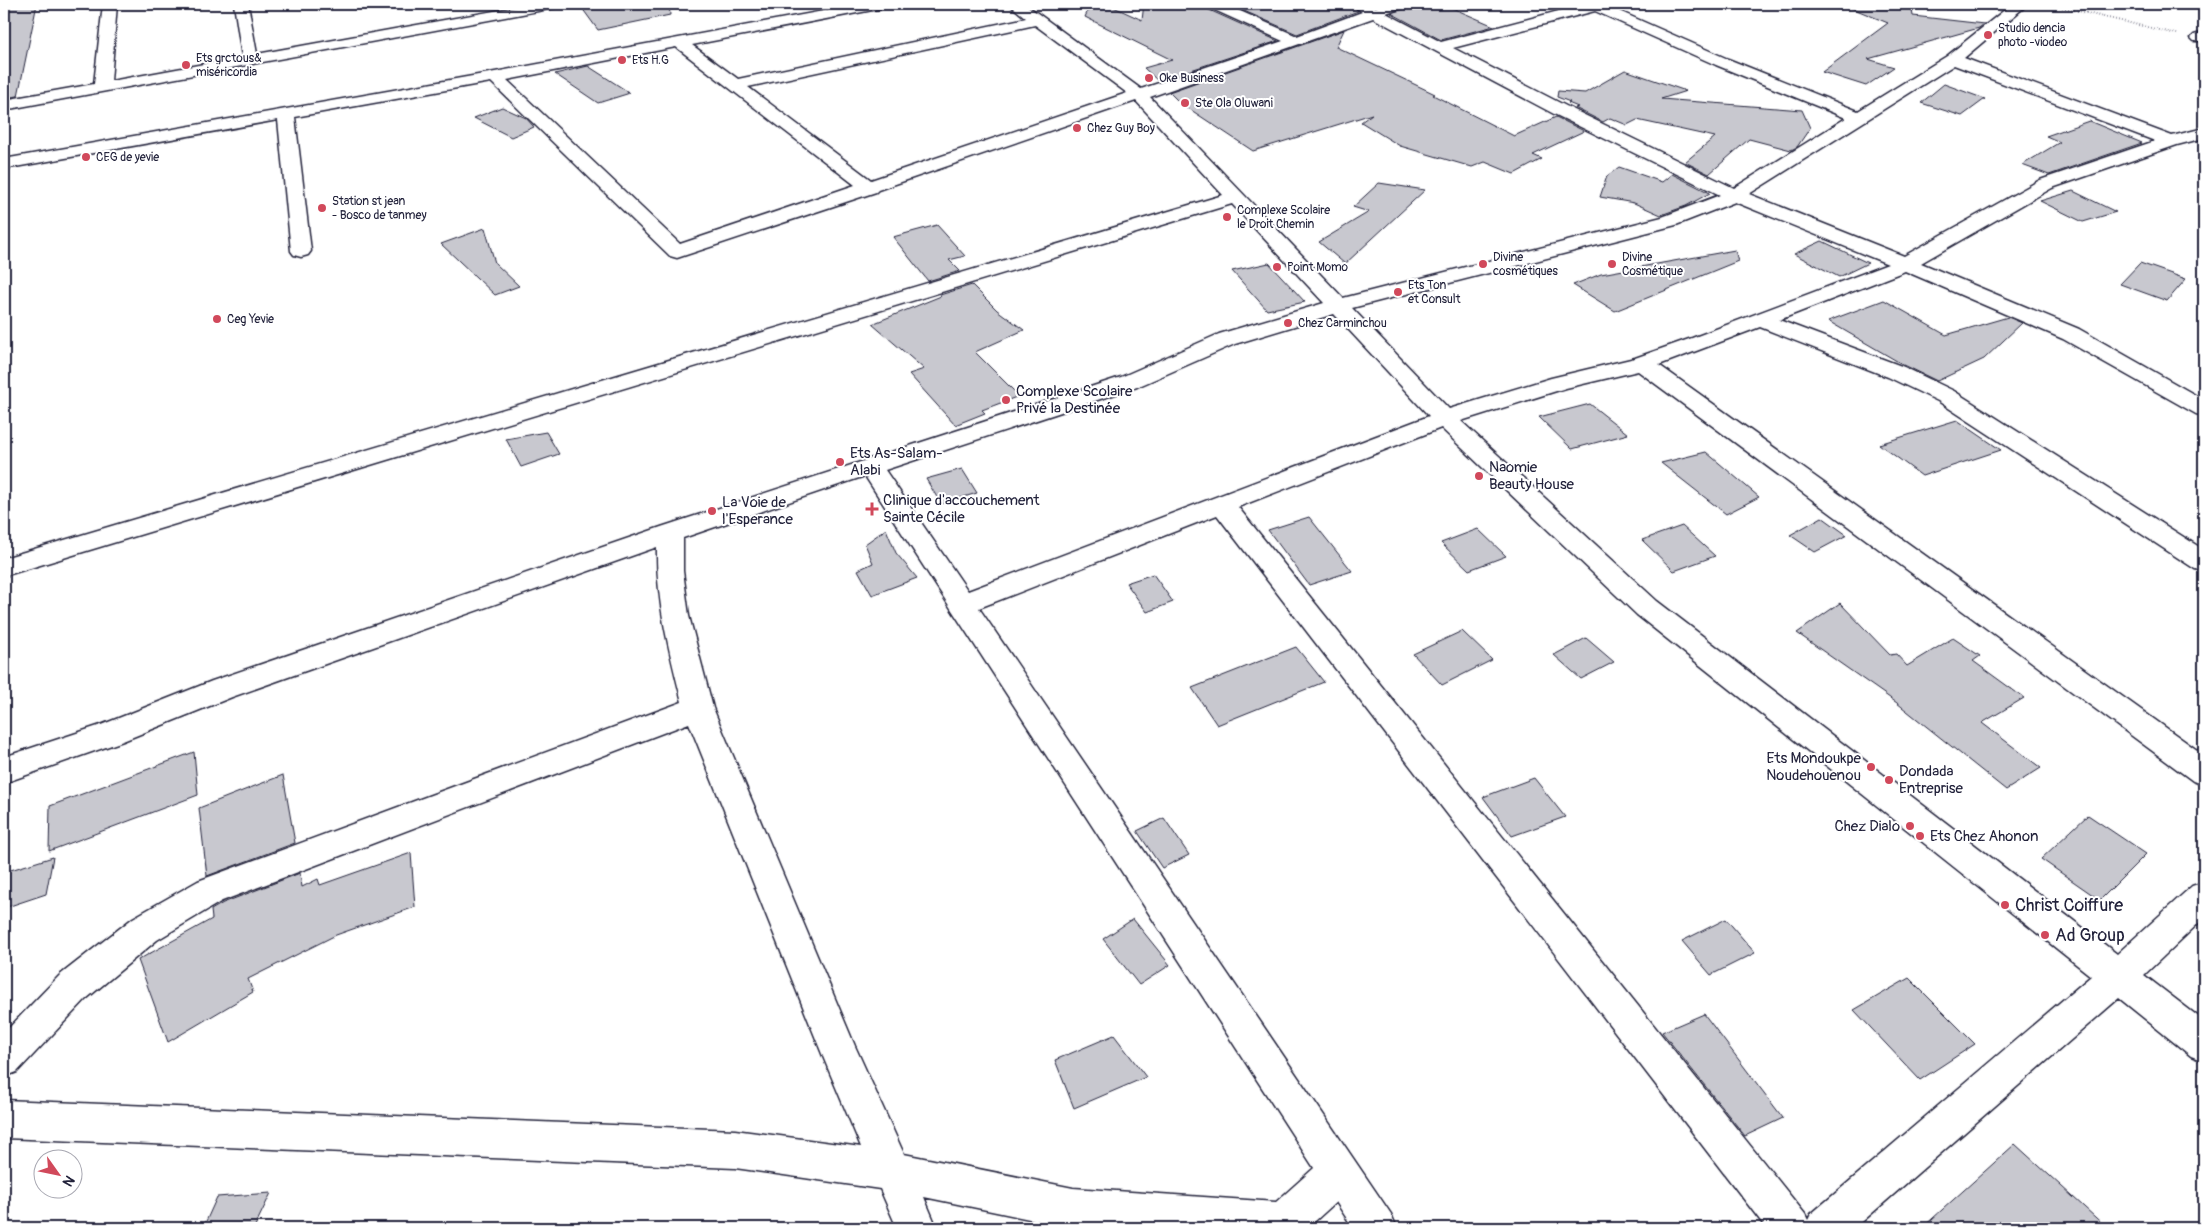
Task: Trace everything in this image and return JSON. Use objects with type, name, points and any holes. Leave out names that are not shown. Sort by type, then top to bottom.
[{"type":"street","points":[[102,86],[110,4]]},
{"type":"street","points":[[242,4],[250,60]]},
{"type":"street","points":[[4,105],[554,4]]},
{"type":"street","points":[[4,164],[496,77],[883,4]]},
{"type":"street","points":[[1016,4],[1138,94],[1336,306],[1444,418],[1647,608],[2204,1043]]},
{"type":"street","points":[[1213,4],[1297,41]]},
{"type":"street","points":[[1357,4],[1560,110],[1735,195],[2070,334],[2204,409]]},
{"type":"street","points":[[496,77],[677,252],[870,188],[1138,94],[1297,41],[1398,4]]},
{"type":"street","points":[[1439,47],[1595,5],[1722,62],[1858,118]]},
{"type":"street","points":[[4,770],[112,733],[222,689],[670,533],[1129,382],[1227,339],[1336,306],[1669,221],[1735,195],[1953,59],[2012,5]]},
{"type":"street","points":[[734,85],[1039,20]]},
{"type":"street","points":[[680,43],[870,188]]},
{"type":"street","points":[[1953,59],[2171,141]]},
{"type":"street","points":[[286,114],[301,251]]},
{"type":"street","points":[[962,604],[1444,418],[1559,383],[1642,363],[1760,320],[1905,264],[2046,184],[2171,141],[2204,133]]},
{"type":"street","points":[[4,567],[1235,197]]},
{"type":"street","points":[[1760,320],[1896,372],[1946,396],[2204,562]]},
{"type":"street","points":[[1642,363],[2204,772]]},
{"type":"street","points":[[870,466],[1377,1228]]},
{"type":"street","points":[[1222,504],[1791,1228]]},
{"type":"street","points":[[670,533],[670,571],[675,616],[698,708],[842,1059],[917,1228]]},
{"type":"street","points":[[4,1059],[73,987],[145,929],[210,890],[698,708]]},
{"type":"street","points":[[1825,1228],[2118,976],[2204,897]]},
{"type":"street","points":[[4,1119],[735,1149],[891,1171],[1073,1208],[1289,1226],[1338,1172]]},
{"type":"path","points":[[2048,4],[2202,38]]},
{"type":"building","points":[[37,4],[18,96],[4,98],[4,26],[8,7]]},
{"type":"building","points":[[579,4],[669,4],[670,15],[598,30]]},
{"type":"building","points":[[1091,4],[1107,4],[1142,20],[1144,4],[1204,4],[1207,9],[1278,41],[1158,81],[1144,68],[1172,60],[1085,17]]},
{"type":"building","points":[[1228,4],[1356,4],[1354,7],[1358,11],[1297,34]]},
{"type":"building","points":[[1407,4],[1443,4],[1494,26],[1441,40],[1391,13],[1404,9]]},
{"type":"building","points":[[1842,4],[1911,4],[1913,16],[1984,24],[1979,28],[1868,59],[1894,67],[1866,86],[1822,72],[1888,23]]},
{"type":"building","points":[[1344,30],[1336,47],[1435,94],[1433,95],[1514,136],[1556,117],[1584,131],[1533,155],[1542,159],[1514,174],[1485,162],[1472,167],[1400,146],[1361,122],[1372,114],[1253,151],[1188,108],[1186,109],[1169,92]]},
{"type":"building","points":[[588,66],[630,93],[598,103],[555,74]]},
{"type":"building","points":[[1625,70],[1686,91],[1661,99],[1802,110],[1810,128],[1797,147],[1791,150],[1749,139],[1709,174],[1685,162],[1715,137],[1637,120],[1627,125],[1610,118],[1603,122],[1575,108],[1578,107],[1568,103],[1570,102],[1557,97],[1558,91],[1585,93]]},
{"type":"building","points":[[1944,84],[1985,99],[1962,116],[1921,103]]},
{"type":"building","points":[[502,107],[526,118],[534,127],[511,137],[474,118]]},
{"type":"building","points":[[2089,121],[2142,143],[2049,175],[2022,165],[2060,142],[2046,136]]},
{"type":"building","points":[[1619,167],[1662,182],[1672,174],[1710,193],[1686,206],[1661,215],[1634,203],[1600,197],[1607,176]]},
{"type":"building","points":[[1379,183],[1425,190],[1345,264],[1319,242],[1369,212],[1353,207]]},
{"type":"building","points":[[2073,191],[2116,212],[2083,222],[2040,201]]},
{"type":"building","points":[[937,225],[965,256],[949,260],[960,271],[928,281],[893,237]]},
{"type":"building","points":[[485,228],[495,263],[519,286],[495,295],[441,244]]},
{"type":"building","points":[[1822,241],[1868,263],[1839,277],[1794,254]]},
{"type":"building","points":[[1735,250],[1738,261],[1615,311],[1573,285],[1601,274]]},
{"type":"building","points":[[1269,263],[1305,302],[1267,310],[1232,271]]},
{"type":"building","points":[[2140,263],[2186,279],[2167,301],[2120,284]]},
{"type":"building","points":[[972,285],[997,310],[1024,330],[975,352],[1019,396],[982,410],[985,413],[955,425],[909,374],[924,369],[872,324],[940,295]]},
{"type":"building","points":[[1884,300],[1946,335],[2008,317],[2022,323],[1984,359],[1937,381],[1902,364],[1828,321]]},
{"type":"building","points":[[1590,404],[1628,434],[1572,449],[1539,417]]},
{"type":"building","points":[[1957,420],[2001,450],[1922,476],[1879,444]]},
{"type":"building","points":[[546,432],[559,454],[521,467],[506,439]]},
{"type":"building","points":[[1706,452],[1759,497],[1726,514],[1661,463]]},
{"type":"building","points":[[962,469],[977,493],[941,504],[926,479]]},
{"type":"building","points":[[1309,517],[1352,571],[1309,585],[1268,530]]},
{"type":"building","points":[[1822,517],[1847,535],[1815,552],[1790,535]]},
{"type":"building","points":[[1682,526],[1715,556],[1674,571],[1642,540]]},
{"type":"building","points":[[886,529],[896,553],[917,578],[872,595],[858,570],[873,563],[865,544]]},
{"type":"building","points":[[1478,529],[1506,556],[1469,570],[1441,543]]},
{"type":"building","points":[[1153,574],[1173,602],[1147,612],[1126,583]]},
{"type":"building","points":[[1840,603],[1890,655],[1896,654],[1907,666],[1953,638],[1980,656],[1973,661],[2024,698],[1982,723],[2041,768],[2006,790],[1897,703],[1797,633]]},
{"type":"building","points":[[1462,631],[1492,660],[1442,685],[1413,654]]},
{"type":"building","points":[[1586,638],[1614,662],[1581,679],[1554,655]]},
{"type":"building","points":[[1296,647],[1324,682],[1217,725],[1192,688]]},
{"type":"building","points":[[194,752],[198,795],[49,851],[50,806]]},
{"type":"building","points":[[283,775],[295,843],[207,876],[199,808]]},
{"type":"building","points":[[1534,778],[1565,817],[1512,836],[1483,797]]},
{"type":"building","points":[[2088,815],[2146,854],[2100,900],[2041,859]]},
{"type":"building","points":[[1164,818],[1189,855],[1162,868],[1137,831]]},
{"type":"building","points":[[411,853],[415,907],[336,935],[248,979],[253,992],[168,1042],[138,960],[212,919],[211,910],[223,903],[300,873],[302,887],[318,879],[320,885]]},
{"type":"building","points":[[53,857],[46,894],[4,908],[4,872]]},
{"type":"building","points":[[1133,919],[1170,965],[1139,985],[1103,939]]},
{"type":"building","points":[[1726,919],[1755,953],[1711,975],[1682,941]]},
{"type":"building","points":[[1909,978],[1975,1044],[1920,1080],[1854,1010]]},
{"type":"building","points":[[1704,1014],[1783,1118],[1745,1136],[1662,1032]]},
{"type":"building","points":[[1114,1035],[1146,1077],[1074,1108],[1055,1060]]},
{"type":"building","points":[[2015,1144],[2107,1228],[1922,1228]]},
{"type":"building","points":[[271,1193],[254,1228],[203,1228],[217,1197]]},
{"type":"place","name":"Studio dencia photo -viodeo","points":[[1988,35]]},
{"type":"place","name":"Ets H.G","points":[[622,60]]},
{"type":"place","name":"Ets grctous& miséricordia","points":[[186,65]]},
{"type":"place","name":"Oke Business","points":[[1149,78]]},
{"type":"place","name":"Ste Ola Oluwani","points":[[1185,103]]},
{"type":"place","name":"Chez Guy Boy","points":[[1077,128]]},
{"type":"place","name":"CEG de yevie","points":[[86,157]]},
{"type":"place","name":"Station st jean - Bosco de tanmey","points":[[322,208]]},
{"type":"place","name":"Complexe Scolaire le Droit Chemin","points":[[1227,217]]},
{"type":"place","name":"Divine cosmétiques","points":[[1483,264]]},
{"type":"place","name":"Divine Cosmétique","points":[[1612,264]]},
{"type":"place","name":"Point Momo","points":[[1277,267]]},
{"type":"place","name":"Ets Ton et Consult","points":[[1398,292]]},
{"type":"place","name":"Ceg Yevie","points":[[217,319]]},
{"type":"place","name":"Chez Carminchou","points":[[1288,323]]},
{"type":"place","name":"Complexe Scolaire Privé la Destinée","points":[[1006,400]]},
{"type":"place","name":"Ets As-Salam- Alabi","points":[[840,462]]},
{"type":"place","name":"Naomie Beauty House","points":[[1479,476]]},
{"type":"place","name":"Clinique d'accouchement Sainte Cécile","points":[[872,509]]},
{"type":"place","name":"La Voie de l'Esperance","points":[[712,511]]},
{"type":"place","name":"Ets Mondoukpe Noudehouenou","points":[[1871,767]]},
{"type":"place","name":"Dondada Entreprise","points":[[1889,780]]},
{"type":"place","name":"Chez Dialo","points":[[1910,826]]},
{"type":"place","name":"Ets Chez Ahonon","points":[[1920,836]]},
{"type":"place","name":"Christ Coiffure","points":[[2005,905]]},
{"type":"place","name":"Ad Group","points":[[2045,935]]}]
